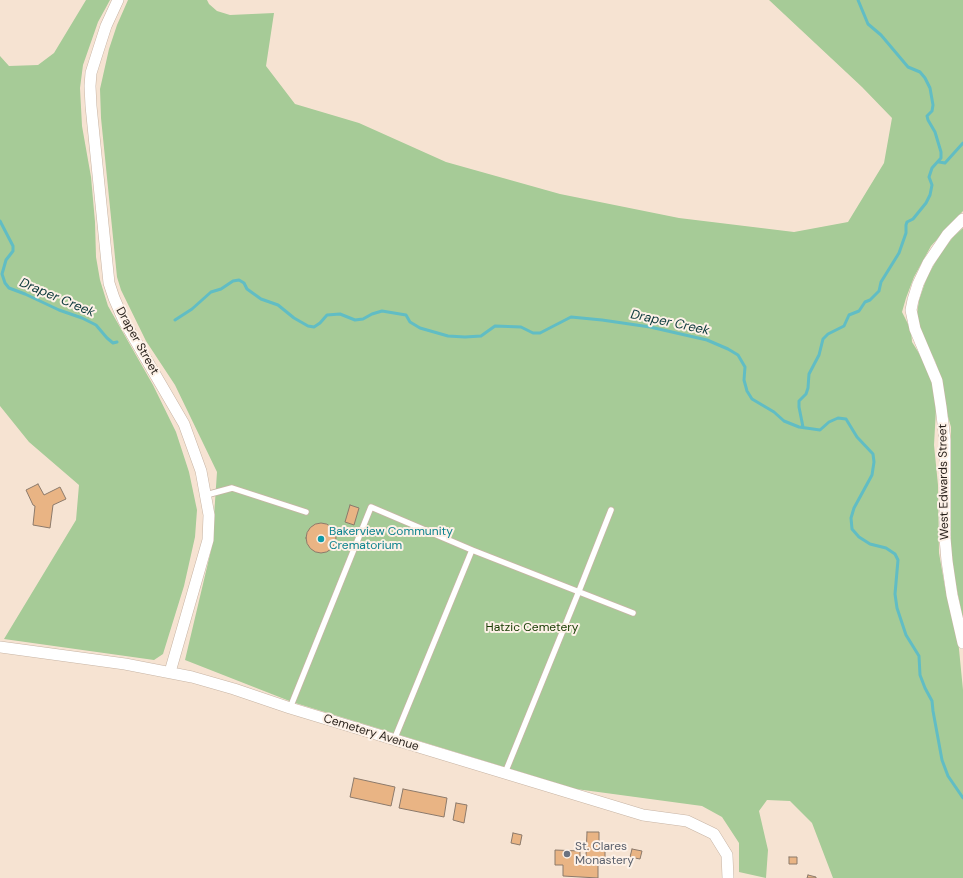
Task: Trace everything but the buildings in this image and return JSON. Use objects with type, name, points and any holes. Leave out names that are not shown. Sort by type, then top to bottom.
[{"type":"street","name":"Draper Street","points":[[118,0],[106,26],[96,54],[90,86],[91,113],[109,283],[124,321],[184,424],[201,471],[210,515],[208,540],[170,672]]},
{"type":"street","name":"West Edwards Street","points":[[963,219],[947,235],[928,263],[918,284],[913,300],[912,310],[915,329],[937,381],[941,407],[945,440],[945,538],[947,561],[952,595],[963,643]]},
{"type":"street","name":"Cemetery Avenue","points":[[0,647],[125,664],[192,677],[234,688],[290,708],[643,815],[687,822],[714,834],[727,854],[728,878]]},
{"type":"lane","points":[[206,495],[232,488],[306,512]]},
{"type":"lane","points":[[290,708],[371,507],[472,550],[633,614]]},
{"type":"lane","points":[[505,773],[611,510]]},
{"type":"lane","points":[[394,740],[472,550]]},
{"type":"green space","points":[[86,0],[110,0],[98,22],[83,65],[80,88],[82,126],[91,177],[96,257],[100,280],[108,306],[153,385],[176,432],[189,472],[197,510],[195,537],[184,586],[163,654],[154,660],[4,639],[76,520],[79,485],[29,442],[0,406],[0,56],[9,66],[38,65],[54,53]]},
{"type":"green space","name":"Hatzic Cemetery","points":[[128,0],[207,0],[209,4],[217,11],[230,15],[274,13],[266,66],[295,104],[359,123],[446,162],[560,194],[679,218],[794,232],[848,222],[884,163],[892,118],[862,87],[769,0],[963,0],[963,211],[931,246],[914,277],[902,312],[911,330],[912,342],[922,358],[933,383],[936,409],[934,445],[938,485],[939,553],[945,587],[958,639],[963,690],[963,878],[833,878],[812,823],[790,801],[767,800],[759,811],[768,850],[766,878],[739,872],[739,843],[722,817],[702,806],[576,789],[292,702],[185,660],[212,546],[217,472],[175,385],[146,341],[121,290],[117,277],[101,118],[100,89],[109,49],[117,25]]},
{"type":"green space","points":[[963,228],[963,620],[954,575],[950,537],[951,427],[946,410],[942,381],[935,361],[919,329],[917,314],[919,300],[927,277],[940,254],[953,237]]},
{"type":"waterway","points":[[803,427],[799,401],[806,394],[809,374],[819,355],[823,339],[828,334],[844,326],[849,315],[859,311],[865,302],[870,300],[879,291],[881,282],[899,253],[906,233],[907,222],[913,219],[926,203],[930,195],[932,185],[929,177],[932,168],[941,158],[941,152],[935,132],[927,116],[932,111],[933,105],[930,88],[925,78],[920,72],[908,67],[881,35],[868,24],[858,0]]},
{"type":"waterway","points":[[939,162],[945,163],[963,143]]},
{"type":"waterway","name":"Draper Creek","points":[[0,221],[13,246],[13,251],[6,260],[2,274],[5,283],[9,288],[59,310],[82,318],[96,325],[113,343],[117,342]]},
{"type":"waterway","name":"Draper Creek","points":[[175,320],[192,309],[211,292],[221,289],[233,281],[239,280],[244,283],[247,289],[261,299],[278,305],[294,318],[308,326],[314,327],[327,315],[340,314],[355,320],[363,319],[382,311],[406,315],[410,322],[420,328],[448,336],[481,336],[495,326],[521,327],[533,333],[540,333],[571,317],[650,327],[707,340],[738,355],[745,367],[744,380],[747,391],[752,399],[774,412],[784,421],[799,427],[820,430],[829,422],[838,418],[846,419],[857,437],[873,454],[874,462],[872,475],[854,508],[851,518],[852,529],[859,537],[870,544],[886,548],[895,554],[898,560],[895,594],[897,608],[906,635],[919,656],[920,675],[932,701],[942,760],[948,776],[963,798]]},
{"type":"place","name":"Bakerview Community Crematorium","points":[[321,539]]},
{"type":"place","name":"St. Clares Monastery","points":[[567,854]]}]
